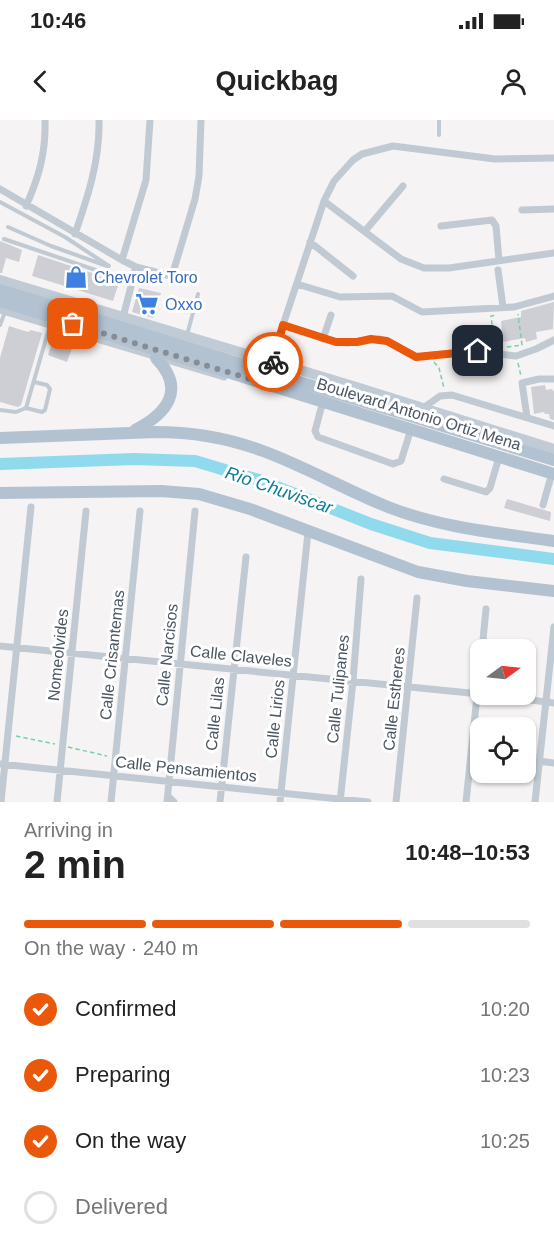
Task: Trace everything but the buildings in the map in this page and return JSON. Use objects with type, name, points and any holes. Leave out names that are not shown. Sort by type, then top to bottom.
[{"type":"main road","name":"Boulevard Antonio Ortiz Mena","points":[[6,299],[41,297],[406,416],[554,460]]},
{"type":"main road","name":"Boulevard Antonio Ortiz Mena","points":[[6,299],[270,372],[323,401],[553,473]]},
{"type":"main road","points":[[130,433],[155,418],[171,398],[173,385],[170,374],[156,358]]},
{"type":"main road","points":[[0,438],[178,432],[217,437],[264,451],[388,507],[419,518],[554,541]]},
{"type":"main road","points":[[0,493],[161,490],[199,494],[250,509],[418,572],[554,591]]},
{"type":"street","points":[[26,206],[39,177],[44,154],[45,120]]},
{"type":"street","points":[[75,234],[92,186],[99,120]]},
{"type":"street","points":[[122,260],[146,180],[150,120]]},
{"type":"street","points":[[172,276],[195,199],[199,176],[201,120]]},
{"type":"street","points":[[6,299],[50,325],[156,358],[255,385],[270,372],[309,242],[324,201],[341,171],[353,160],[368,152],[393,146],[495,159],[554,158]]},
{"type":"street","points":[[365,231],[403,186]]},
{"type":"street","points":[[0,189],[26,206],[136,267],[191,281]]},
{"type":"street","points":[[324,201],[401,259],[424,268],[449,268],[554,253]]},
{"type":"street","points":[[522,210],[554,209]]},
{"type":"street","points":[[441,226],[492,220],[496,226],[499,260]]},
{"type":"street","points":[[309,242],[353,276]]},
{"type":"street","points":[[122,322],[136,267]]},
{"type":"street","points":[[498,270],[503,311]]},
{"type":"street","name":"Boulevard Antonio Ortiz Mena","points":[[0,280],[6,299]]},
{"type":"street","points":[[297,284],[340,297],[392,296],[422,312],[503,311],[554,296]]},
{"type":"street","points":[[323,339],[331,315]]},
{"type":"street","name":"Boulevard Antonio Ortiz Mena","points":[[122,322],[187,336],[270,372],[423,408],[554,449]]},
{"type":"street","points":[[283,325],[323,339],[346,343],[380,339],[416,357],[470,351],[516,356],[554,340]]},
{"type":"street","points":[[527,417],[522,383],[554,379]]},
{"type":"street","points":[[423,408],[446,394],[554,426]]},
{"type":"street","points":[[323,401],[315,431],[318,437],[393,464],[401,461],[411,429]]},
{"type":"street","points":[[444,479],[483,492],[488,491],[498,457]]},
{"type":"street","points":[[543,505],[553,473]]},
{"type":"street","points":[[1,802],[3,764],[32,507]]},
{"type":"street","name":"Nomeolvides","points":[[57,802],[86,511]]},
{"type":"street","name":"Calle Crisantemas","points":[[111,802],[140,511]]},
{"type":"street","name":"Calle Narcisos","points":[[167,799],[195,511]]},
{"type":"street","name":"Calle Lirios","points":[[280,802],[308,532]]},
{"type":"street","name":"Calle Lilas","points":[[220,802],[246,558]]},
{"type":"street","name":"Calle Tulipanes","points":[[340,801],[361,579]]},
{"type":"street","name":"Calle Estheres","points":[[396,802],[417,598]]},
{"type":"street","points":[[483,639],[486,609]]},
{"type":"street","points":[[535,802],[554,627]]},
{"type":"street","name":"Calle Claveles","points":[[0,646],[470,693]]},
{"type":"street","name":"Calle Claveles","points":[[536,701],[554,703]]},
{"type":"street","points":[[536,765],[554,763]]},
{"type":"street","name":"Calle Pensamientos","points":[[3,764],[340,801],[368,802]]},
{"type":"street","points":[[466,802],[470,769]]},
{"type":"street","points":[[167,799],[174,802]]},
{"type":"lane","points":[[439,120],[439,135]]},
{"type":"lane","points":[[0,202],[65,237],[110,266],[8,227]]},
{"type":"lane","points":[[26,246],[29,236]]},
{"type":"lane","points":[[4,239],[131,282]]},
{"type":"lane","points":[[187,336],[198,294]]},
{"type":"lane","points":[[0,325],[6,299]]},
{"type":"lane","points":[[26,408],[50,325]]},
{"type":"lane","points":[[0,410],[16,412],[26,408],[42,412],[45,410],[50,389],[34,382]]},
{"type":"path","points":[[495,349],[491,316],[503,311],[518,313],[522,345],[507,347],[507,356]]},
{"type":"path","points":[[429,356],[439,368],[446,394]]},
{"type":"path","points":[[516,356],[522,383]]},
{"type":"waterway","name":"Rio Chuviscar","points":[[0,464],[134,459],[195,461],[262,481],[371,524],[430,543],[554,559]]},
{"type":"way so far","points":[[73,324],[266,384],[273,362]]},
{"type":"place","name":"Chevrolet Toro","points":[[76,277]]},
{"type":"place","name":"Oxxo","points":[[147,304]]},
{"type":"route","points":[[273,362],[283,325],[336,342],[380,339],[421,358],[478,351]]}]
